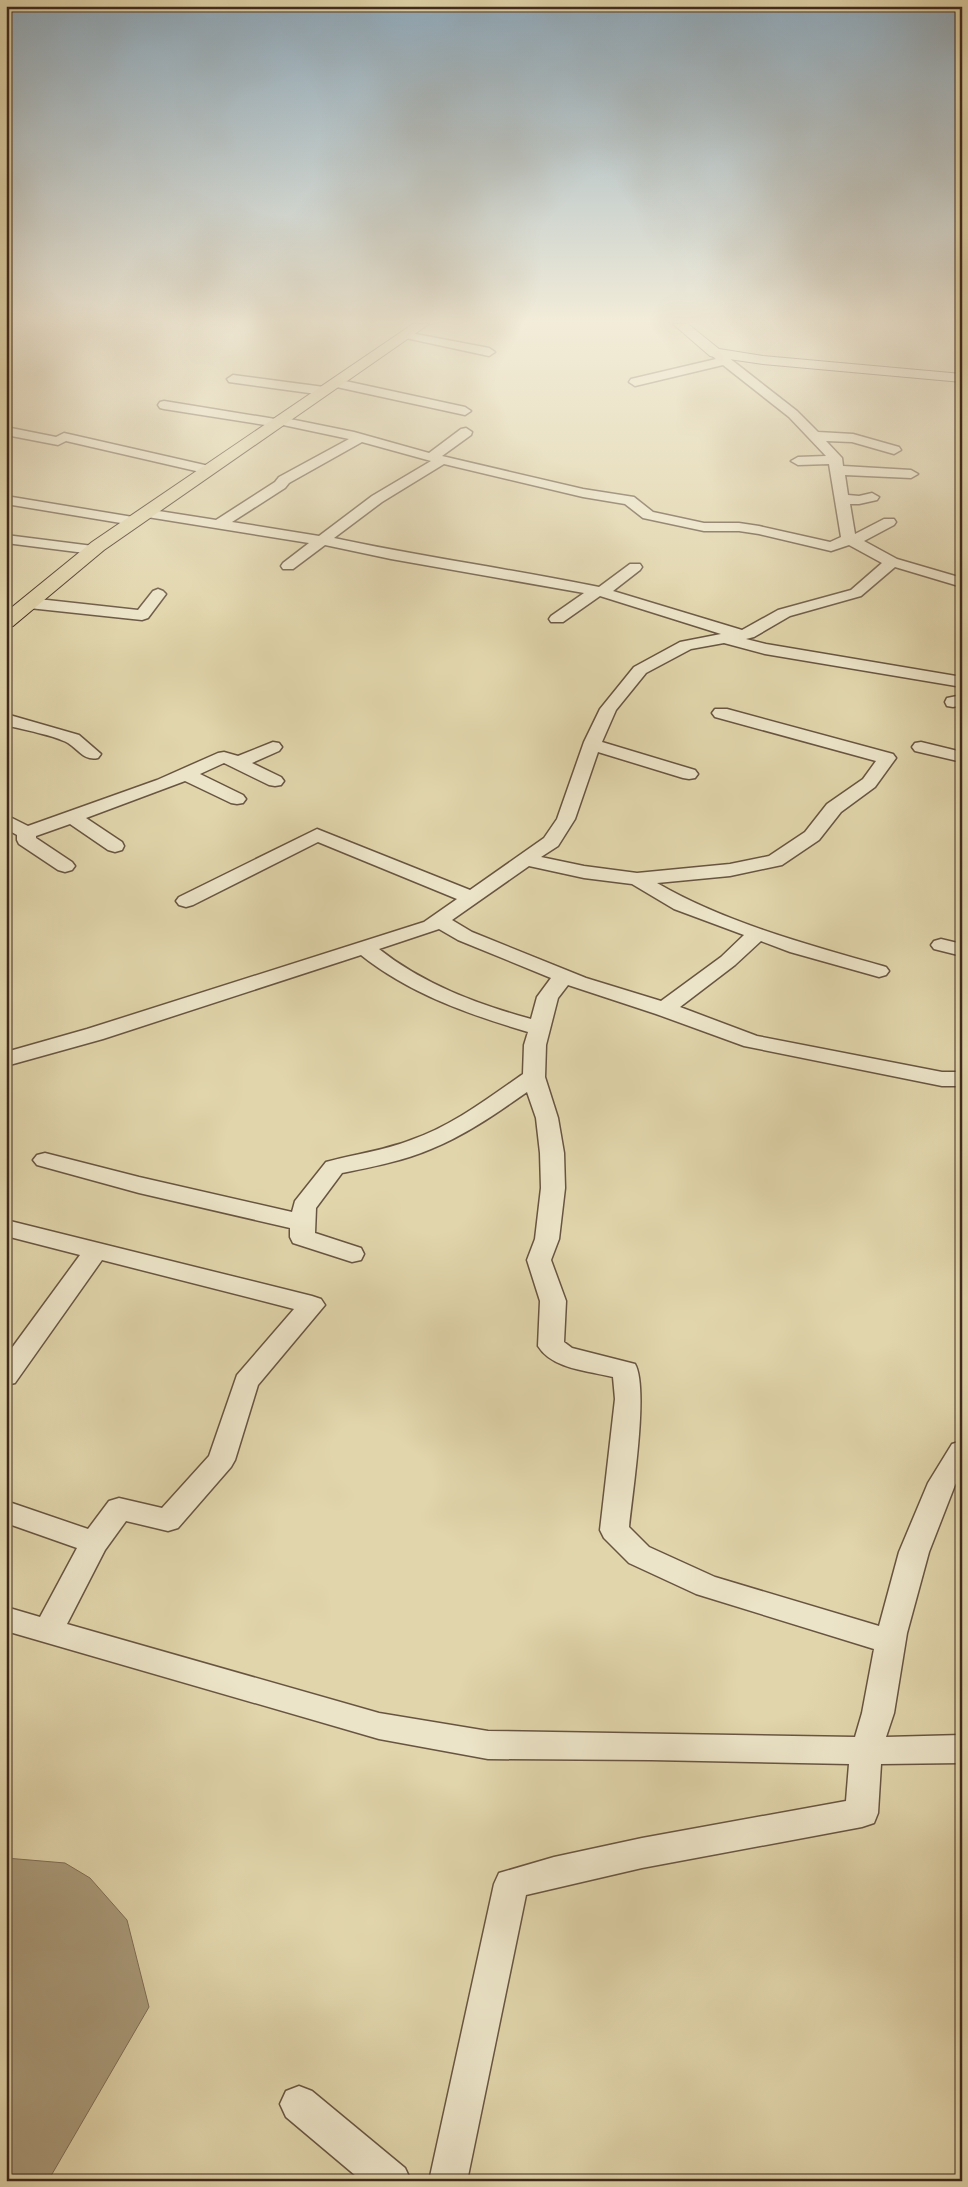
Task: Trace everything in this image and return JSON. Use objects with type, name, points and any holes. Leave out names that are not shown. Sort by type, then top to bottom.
[{"type":"highway","points":[[6,622],[93,550],[273,426]]},
{"type":"street","points":[[300,426],[360,438],[583,493],[628,500],[648,514],[704,528],[739,527],[759,530],[830,547],[851,540],[889,522]]},
{"type":"street","points":[[806,426],[825,443],[836,465],[851,540],[892,562],[962,583]]},
{"type":"street","points":[[6,431],[58,441],[64,438],[209,470]]},
{"type":"street","points":[[288,566],[320,540],[437,458],[466,432]]},
{"type":"street","points":[[219,524],[280,485],[284,480],[360,438]]},
{"type":"street","points":[[825,443],[853,438],[894,450]]},
{"type":"street","points":[[798,460],[883,474],[911,474]]},
{"type":"street","points":[[842,500],[859,500],[872,497]]},
{"type":"street","points":[[6,500],[140,517],[219,524],[539,579],[599,591],[692,618],[765,649],[962,682]]},
{"type":"street","points":[[6,539],[93,550]]},
{"type":"street","points":[[6,1059],[95,1034],[431,926],[551,842],[566,819],[592,745],[608,710],[640,670],[686,645],[748,634],[784,612],[856,593],[892,562]]},
{"type":"street","points":[[929,573],[947,562]]},
{"type":"street","points":[[557,619],[635,567]]},
{"type":"street","points":[[947,578],[962,569]]},
{"type":"street","points":[[29,603],[142,615],[158,594]]},
{"type":"street","points":[[526,860],[584,872],[637,879],[730,870],[775,862],[812,836],[834,808],[869,783],[887,758],[721,713]]},
{"type":"street","points":[[6,719],[73,739],[92,754]]},
{"type":"street","points":[[592,745],[689,774]]},
{"type":"street","points":[[238,763],[273,747]]},
{"type":"street","points":[[921,747],[962,757]]},
{"type":"street","points":[[6,821],[27,832],[164,784],[224,757],[275,781]]},
{"type":"street","points":[[186,774],[237,799]]},
{"type":"street","points":[[70,816],[115,846]]},
{"type":"street","points":[[27,832],[26,840],[65,866]]},
{"type":"street","points":[[186,901],[317,835],[472,898]]},
{"type":"street","points":[[637,879],[681,905],[758,934],[878,971]]},
{"type":"street","points":[[438,921],[465,936],[564,976],[752,1041],[942,1079],[962,1079]]},
{"type":"street","points":[[664,1009],[728,961],[758,934]]},
{"type":"street","points":[[941,945],[962,950]]},
{"type":"street","points":[[364,948],[382,963],[412,981],[476,1009],[540,1028]]},
{"type":"street","points":[[564,976],[548,997],[535,1045],[534,1077],[547,1118],[552,1153],[553,1188],[547,1239],[539,1260],[553,1300],[551,1346],[563,1354],[626,1371],[628,1399],[614,1530],[639,1555],[706,1586],[891,1642]]},
{"type":"street","points":[[352,1254],[302,1237],[304,1207],[334,1167],[383,1158],[434,1140],[487,1110],[534,1077]]},
{"type":"street","points":[[45,1160],[139,1185],[303,1223]]},
{"type":"street","points":[[6,1228],[312,1304],[246,1382],[221,1460],[168,1520],[119,1508],[94,1543],[48,1631]]},
{"type":"street","points":[[6,1376],[96,1251]]},
{"type":"street","points":[[448,2181],[511,1884],[555,1872],[718,1838],[862,1812],[866,1750],[878,1713],[891,1642],[914,1552],[942,1483],[962,1451]]},
{"type":"street","points":[[6,1512],[94,1543]]},
{"type":"street","points":[[6,1619],[379,1726],[488,1745],[866,1750],[962,1749]]},
{"type":"street","points":[[299,2104],[392,2181]]},
{"type":"shaded area","points":[[6,1858],[65,1863],[90,1878],[127,1920],[149,2007],[48,2181],[6,2181]]}]
